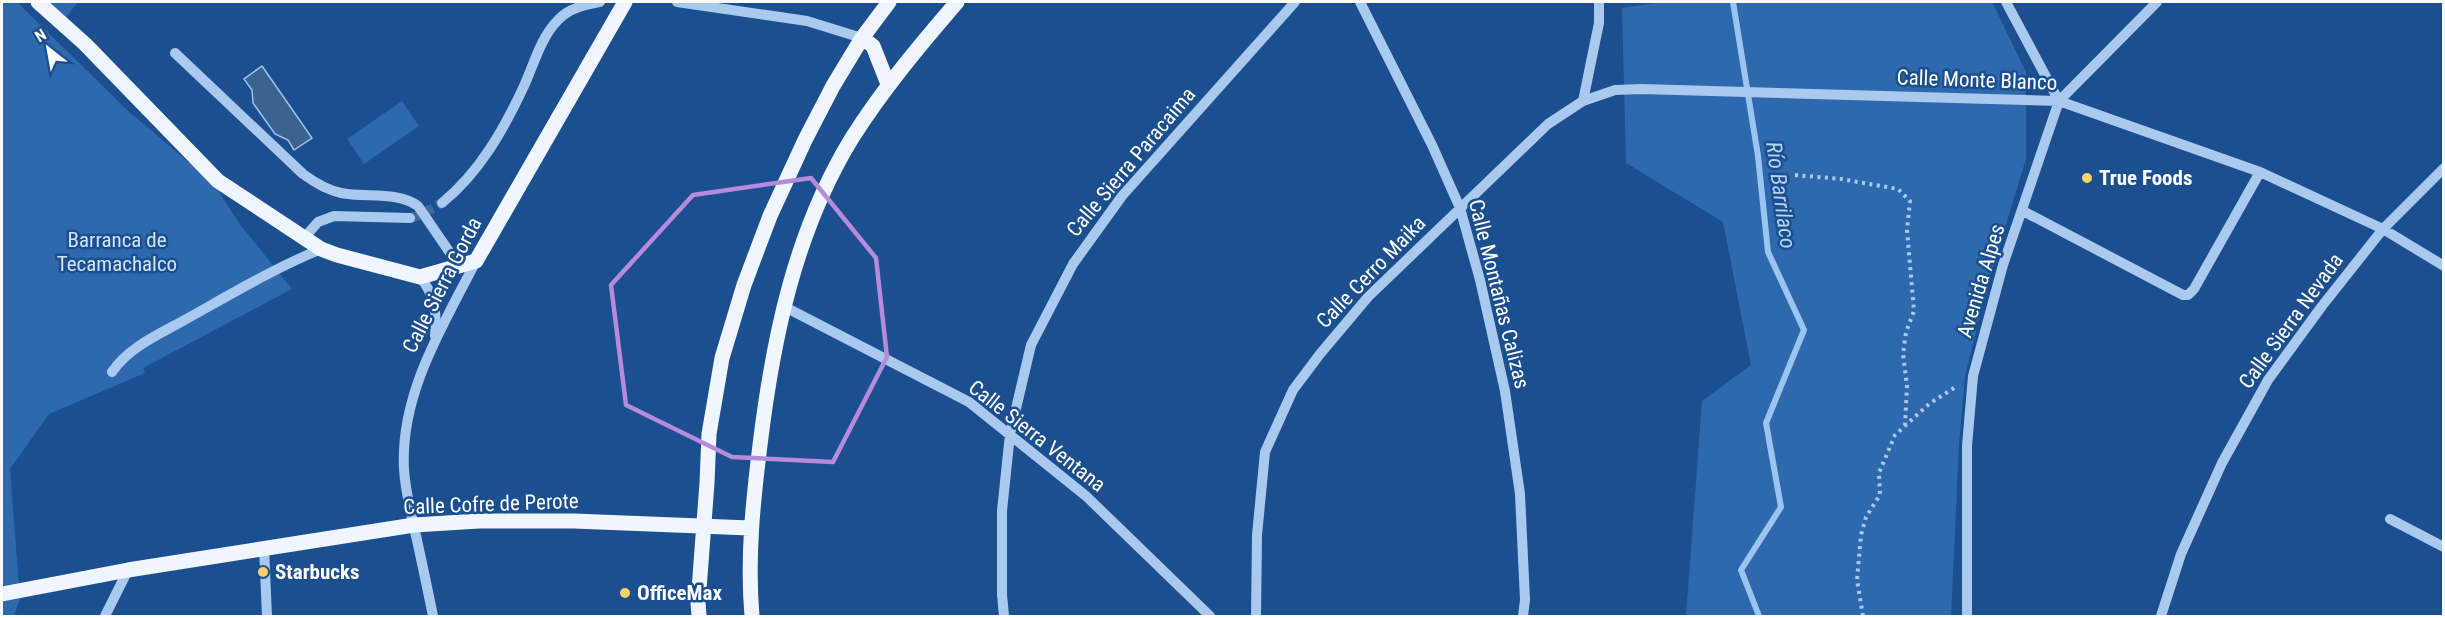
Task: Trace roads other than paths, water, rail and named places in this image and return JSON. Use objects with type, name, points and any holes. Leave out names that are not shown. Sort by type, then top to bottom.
[{"type":"main road","points":[[38,2],[85,44],[218,181],[321,249],[420,278],[476,261]]},
{"type":"main road","name":"Calle Sierra Gorda","points":[[476,261],[625,2]]},
{"type":"main road","points":[[699,616],[709,434],[722,358],[744,285],[770,216],[805,140],[833,86],[862,38],[889,2]]},
{"type":"main road","points":[[752,616],[749,566],[750,528],[765,409],[783,306],[806,234],[833,174],[852,139],[888,84],[957,2]]},
{"type":"main road","points":[[862,38],[873,46],[888,84]]},
{"type":"main road","name":"Calle Cofre de Perote","points":[[2,594],[128,570],[414,525],[479,521],[574,521],[750,528]]},
{"type":"street","points":[[442,203],[473,174],[487,152],[511,113],[553,25],[569,11],[600,2]]},
{"type":"street","points":[[677,2],[807,21],[862,38]]},
{"type":"street","name":"Calle Sierra Paracaima","points":[[1004,616],[1002,511],[1010,434],[1031,345],[1073,264],[1122,196],[1295,2]]},
{"type":"street","name":"Calle Montañas Calizas","points":[[1360,2],[1432,145],[1460,208],[1480,280],[1505,391],[1520,495],[1525,600],[1523,616]]},
{"type":"street","points":[[1583,101],[1599,23],[1599,2]]},
{"type":"street","points":[[2006,2],[2059,100]]},
{"type":"street","name":"Avenida Alpes","points":[[1966,616],[1966,446],[1973,376],[2003,265],[2023,212],[2059,100],[2157,2]]},
{"type":"street","points":[[175,53],[314,182],[341,193],[408,200],[418,206],[459,266]]},
{"type":"street","name":"Calle Monte Blanco","points":[[1583,101],[1615,90],[1642,88],[2059,100],[2260,172],[2383,229],[2444,266]]},
{"type":"street","name":"Calle Cerro Maika","points":[[1256,616],[1257,535],[1265,452],[1293,390],[1368,297],[1548,124],[1583,101]]},
{"type":"street","name":"Calle Sierra Nevada","points":[[2160,616],[2185,544],[2222,463],[2268,380],[2322,306],[2383,229],[2444,168]]},
{"type":"street","points":[[2023,212],[2183,295],[2188,295],[2194,289],[2260,172]]},
{"type":"street","points":[[304,237],[318,222],[334,216],[410,218]]},
{"type":"street","points":[[112,372],[127,355],[145,343],[258,279],[321,249]]},
{"type":"street","name":"Calle Sierra Gorda","points":[[433,616],[404,469],[405,441],[413,396],[434,342],[476,261]]},
{"type":"street","points":[[420,278],[430,289],[434,306],[434,342]]},
{"type":"street","name":"Calle Sierra Ventana","points":[[783,306],[969,402],[1086,496],[1210,616]]},
{"type":"street","points":[[2390,519],[2444,547]]},
{"type":"street","points":[[264,548],[267,616]]},
{"type":"street","points":[[105,616],[128,570]]},
{"type":"waterway","name":"Río Barrilaco","points":[[1733,2],[1758,156],[1768,252],[1804,330],[1766,423],[1781,507],[1741,570],[1759,616]]},
{"type":"tunnel","points":[[410,218],[442,203]]},
{"type":"place","name":"True Foods","points":[[2087,178]]},
{"type":"place","name":"Starbucks","points":[[263,572]]},
{"type":"place","name":"OfficeMax","points":[[625,593]]},
{"type":"park label","name":"Barranca de Tecamachalco","points":[[117,252]]}]
